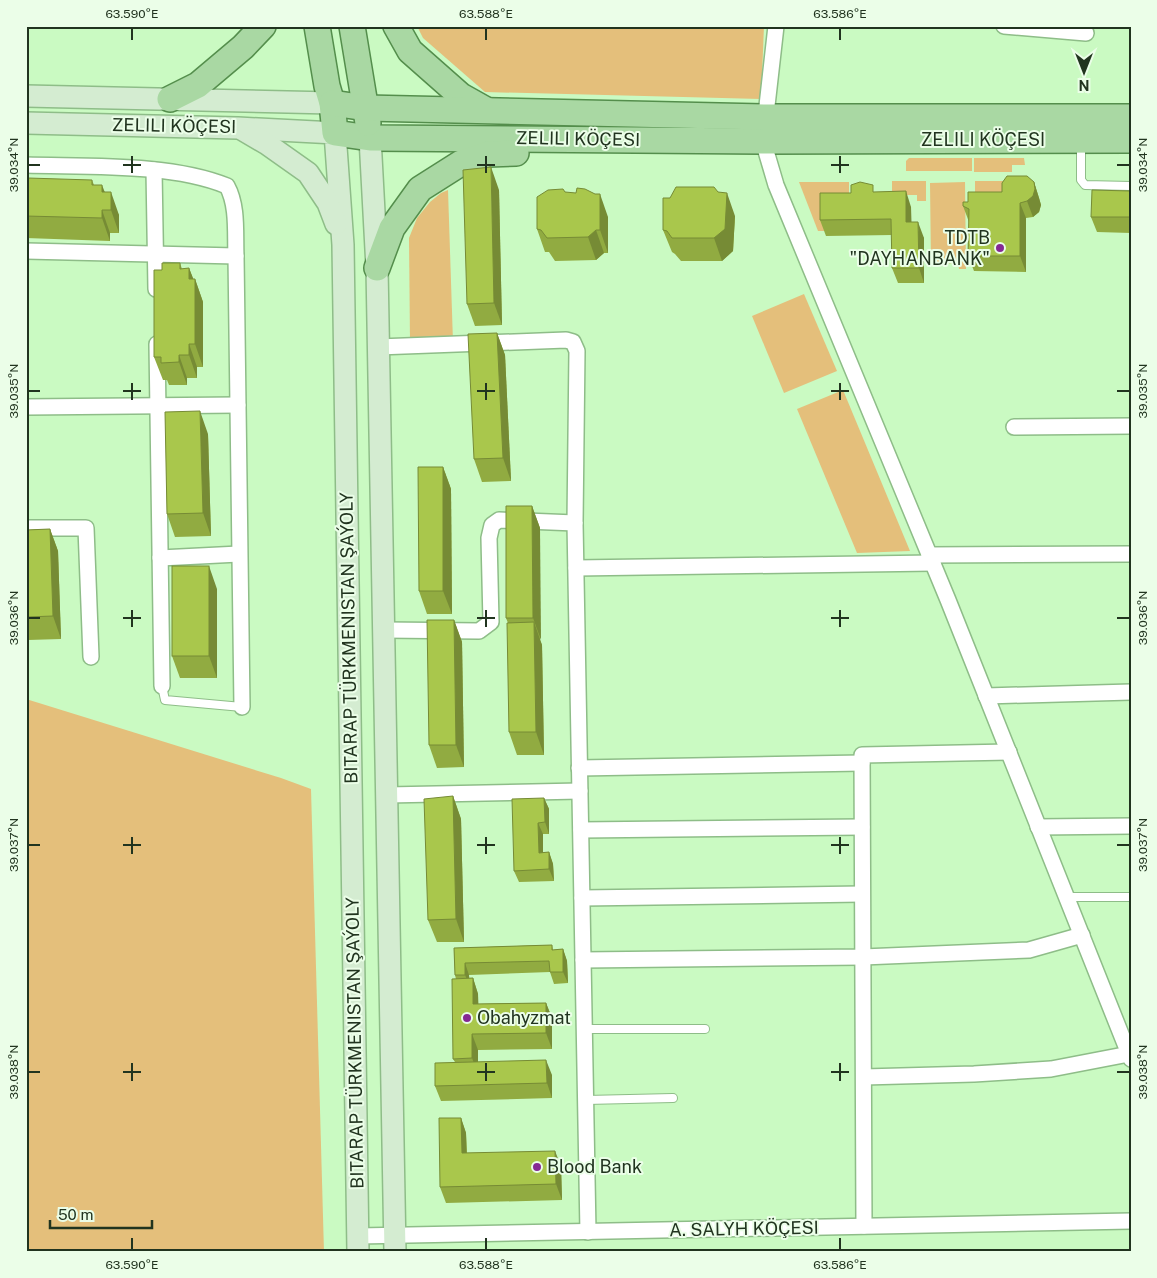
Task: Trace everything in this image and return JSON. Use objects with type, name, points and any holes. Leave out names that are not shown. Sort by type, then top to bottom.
[{"type":"main road","points":[[170,100],[198,85],[243,47],[263,26]]},
{"type":"main road","name":"BITARAP TÜRKMENISTAN ŞAÝOLY","points":[[317,26],[327,86],[332,103],[344,245],[358,1244]]},
{"type":"main road","name":"BITARAP TÜRKMENISTAN ŞAÝOLY","points":[[352,26],[370,138],[377,268],[395,1244]]},
{"type":"main road","points":[[396,26],[410,51],[461,96],[488,111]]},
{"type":"main road","name":"ZELILI KÖÇESI","points":[[26,96],[332,103],[366,108],[765,117],[1131,117]]},
{"type":"main road","name":"ZELILI KÖÇESI","points":[[26,123],[238,128],[335,133],[370,138],[763,141],[1131,140]]},
{"type":"main road","points":[[238,128],[267,144],[308,173],[328,203],[344,245]]},
{"type":"main road","points":[[377,268],[392,228],[420,189],[461,164],[488,154],[573,151],[583,140]]},
{"type":"street","points":[[776,26],[763,141],[776,184],[931,559],[1130,1056],[1051,1069],[974,1074],[864,1077]]},
{"type":"street","points":[[1004,26],[1086,33]]},
{"type":"street","points":[[26,166],[154,170],[198,177],[227,186],[234,203],[242,707]]},
{"type":"street","points":[[154,170],[156,301]]},
{"type":"street","points":[[26,251],[236,256]]},
{"type":"street","points":[[157,330],[162,686]]},
{"type":"street","points":[[378,347],[566,340],[573,342],[576,351],[576,568],[588,1232]]},
{"type":"street","points":[[26,407],[238,405]]},
{"type":"street","points":[[1014,427],[1131,426]]},
{"type":"street","points":[[384,630],[479,631],[491,622],[489,538],[492,525],[499,520],[576,523]]},
{"type":"street","points":[[26,528],[86,528],[91,656]]},
{"type":"street","points":[[160,558],[240,554]]},
{"type":"street","points":[[576,568],[1131,554]]},
{"type":"street","points":[[986,696],[1131,692]]},
{"type":"street","points":[[864,1226],[862,754],[1009,752]]},
{"type":"street","points":[[579,768],[862,763]]},
{"type":"street","points":[[387,795],[580,791]]},
{"type":"street","points":[[1038,827],[1131,826]]},
{"type":"street","points":[[581,830],[862,827]]},
{"type":"street","points":[[582,898],[862,894]]},
{"type":"street","points":[[583,960],[863,957],[1028,950],[1082,935]]},
{"type":"street","name":"A. SALYH KÖÇESI","points":[[358,1244],[395,1244],[588,1232],[1131,1221]]},
{"type":"lane","points":[[1081,140],[1080,180],[1085,185],[1131,186]]},
{"type":"lane","points":[[162,686],[165,700],[242,707]]},
{"type":"lane","points":[[1067,898],[1131,897]]},
{"type":"lane","points":[[585,1029],[705,1029]]},
{"type":"lane","points":[[586,1100],[673,1098]]},
{"type":"shaded area","points":[[417,26],[764,26],[761,99],[485,92],[423,38]]},
{"type":"shaded area","points":[[909,158],[972,158],[972,171],[906,171],[906,161]]},
{"type":"shaded area","points":[[974,158],[1024,158],[1025,165],[1012,165],[1012,172],[974,172]]},
{"type":"shaded area","points":[[892,181],[926,181],[926,201],[917,201],[917,195],[892,195]]},
{"type":"shaded area","points":[[975,181],[1006,181],[1013,190],[975,196]]},
{"type":"shaded area","points":[[799,182],[849,182],[849,196],[825,231],[818,231]]},
{"type":"shaded area","points":[[965,182],[966,269],[959,269],[958,263],[931,264],[930,183]]},
{"type":"shaded area","points":[[448,190],[453,342],[410,342],[409,238],[417,218],[430,202]]},
{"type":"shaded area","points":[[804,294],[837,371],[784,393],[752,316]]},
{"type":"shaded area","points":[[843,390],[910,551],[857,553],[797,409]]},
{"type":"shaded area","points":[[26,699],[311,789],[324,1252],[26,1252]]},
{"type":"building","points":[[491,167],[494,303],[467,304],[463,170]]},
{"type":"building","name":"TDTB \"DAYHANBANK\"","points":[[1007,176],[1027,176],[1034,182],[1033,196],[1027,201],[1020,203],[1020,256],[968,256],[969,209],[963,206],[963,202],[968,202],[968,192],[1002,192],[1002,183]]},
{"type":"building","points":[[28,178],[92,180],[92,185],[102,185],[102,192],[111,192],[111,210],[102,210],[102,218],[26,216],[26,182],[28,182]]},
{"type":"building","points":[[860,182],[873,185],[873,192],[906,191],[906,222],[918,222],[919,268],[892,268],[891,219],[820,220],[820,193],[851,193],[851,185]]},
{"type":"building","points":[[676,187],[714,187],[718,192],[727,193],[725,229],[714,238],[672,238],[667,231],[663,230],[663,198],[670,198]]},
{"type":"building","points":[[577,188],[600,194],[600,230],[596,230],[588,237],[547,238],[541,230],[537,229],[537,197],[548,190],[563,189],[565,192],[576,193]]},
{"type":"building","points":[[1092,190],[1131,191],[1131,217],[1091,217]]},
{"type":"building","points":[[162,263],[180,263],[180,269],[189,268],[189,279],[195,279],[195,344],[189,344],[189,355],[179,355],[179,362],[161,363],[161,357],[154,357],[154,270],[162,270]]},
{"type":"building","points":[[497,333],[503,458],[474,459],[468,334]]},
{"type":"building","points":[[200,411],[203,513],[167,514],[165,412]]},
{"type":"building","points":[[418,467],[443,467],[443,591],[419,591]]},
{"type":"building","points":[[506,506],[532,506],[533,618],[506,618]]},
{"type":"building","points":[[50,529],[53,616],[26,617],[26,530]]},
{"type":"building","points":[[172,566],[209,566],[209,656],[172,656]]},
{"type":"building","points":[[427,620],[454,620],[456,745],[429,745]]},
{"type":"building","points":[[534,622],[536,732],[509,732],[507,623]]},
{"type":"building","points":[[453,796],[456,919],[428,920],[424,799]]},
{"type":"building","points":[[544,798],[545,822],[538,823],[539,853],[549,852],[549,869],[514,871],[512,799]]},
{"type":"building","points":[[552,945],[552,950],[563,949],[563,972],[550,972],[549,961],[465,963],[465,975],[455,975],[454,948]]},
{"type":"building","points":[[473,978],[473,1004],[546,1003],[546,1033],[472,1034],[472,1058],[453,1059],[452,979]]},
{"type":"building","points":[[546,1060],[547,1083],[435,1086],[435,1063]]},
{"type":"building","points":[[439,1118],[461,1118],[462,1153],[555,1151],[556,1184],[440,1187]]},
{"type":"place","name":"TDTB \"DAYHANBANK\"","points":[[1000,248]]},
{"type":"place","name":"Obahyzmat","points":[[467,1018]]},
{"type":"place","name":"Blood Bank","points":[[537,1167]]}]
